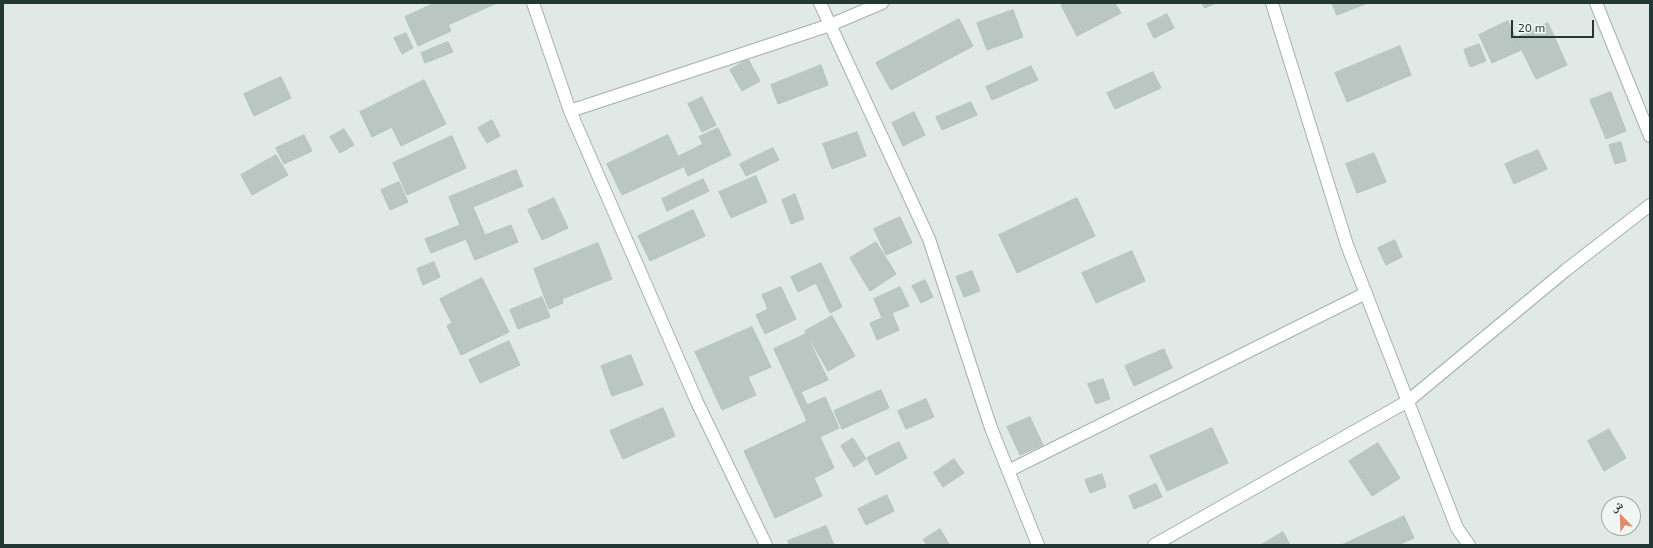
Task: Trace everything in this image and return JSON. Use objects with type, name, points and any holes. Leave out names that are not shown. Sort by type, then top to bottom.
[{"type":"street","points":[[533,3],[570,111],[698,402],[766,545]]},
{"type":"street","points":[[820,3],[929,240],[991,428],[1038,545]]},
{"type":"street","points":[[570,111],[830,25],[882,3]]},
{"type":"street","points":[[1272,3],[1347,245],[1457,528],[1469,545]]},
{"type":"street","points":[[1596,3],[1650,136]]},
{"type":"street","points":[[1154,545],[1408,401],[1566,270],[1650,205]]},
{"type":"street","points":[[1008,471],[1366,293]]},
{"type":"building","points":[[435,3],[497,3],[448,25],[451,31],[418,46],[405,17]]},
{"type":"building","points":[[1064,3],[1115,3],[1121,13],[1077,36],[1061,5]]},
{"type":"building","points":[[1202,3],[1216,3],[1205,8]]},
{"type":"building","points":[[1332,3],[1368,3],[1337,15]]},
{"type":"building","points":[[1013,10],[1023,37],[987,50],[977,23]]},
{"type":"building","points":[[1167,14],[1174,28],[1154,38],[1147,24]]},
{"type":"building","points":[[959,19],[973,46],[891,90],[876,63]]},
{"type":"building","points":[[1508,21],[1521,50],[1492,63],[1479,35]]},
{"type":"building","points":[[1548,23],[1567,65],[1536,79],[1516,38]]},
{"type":"building","points":[[406,33],[413,48],[402,54],[394,38]]},
{"type":"building","points":[[448,42],[453,52],[425,63],[421,53]]},
{"type":"building","points":[[1479,44],[1486,61],[1470,67],[1464,50]]},
{"type":"building","points":[[1400,46],[1411,75],[1347,102],[1335,73]]},
{"type":"building","points":[[748,59],[760,81],[742,91],[730,70]]},
{"type":"building","points":[[821,65],[828,85],[778,104],[771,85]]},
{"type":"building","points":[[1031,66],[1038,80],[992,100],[986,87]]},
{"type":"building","points":[[1153,72],[1161,88],[1115,109],[1107,93]]},
{"type":"building","points":[[281,77],[291,98],[254,116],[244,94]]},
{"type":"building","points":[[424,80],[446,124],[401,146],[392,127],[372,137],[360,112]]},
{"type":"building","points":[[1611,92],[1626,131],[1606,139],[1590,100]]},
{"type":"building","points":[[702,97],[716,125],[702,132],[688,104]]},
{"type":"building","points":[[971,102],[977,115],[942,130],[936,117]]},
{"type":"building","points":[[914,112],[925,135],[903,146],[892,123]]},
{"type":"building","points":[[492,120],[500,136],[487,143],[478,128]]},
{"type":"building","points":[[718,128],[731,155],[688,176],[679,156],[703,144],[699,137]]},
{"type":"building","points":[[344,129],[354,145],[340,153],[330,137]]},
{"type":"building","points":[[857,132],[866,156],[832,169],[823,144]]},
{"type":"building","points":[[304,135],[312,151],[284,164],[276,148]]},
{"type":"building","points":[[668,135],[683,167],[622,195],[607,164]]},
{"type":"building","points":[[452,136],[466,168],[407,195],[393,163]]},
{"type":"building","points":[[1621,142],[1626,161],[1615,164],[1609,145]]},
{"type":"building","points":[[773,148],[779,160],[746,176],[740,164]]},
{"type":"building","points":[[1538,150],[1547,169],[1514,184],[1505,164]]},
{"type":"building","points":[[1374,153],[1386,182],[1357,193],[1346,164]]},
{"type":"building","points":[[276,155],[288,175],[252,195],[241,175]]},
{"type":"building","points":[[516,170],[523,186],[473,207],[485,235],[511,225],[518,242],[475,260],[466,239],[431,253],[425,239],[460,225],[449,197]]},
{"type":"building","points":[[756,176],[767,202],[731,218],[719,192]]},
{"type":"building","points":[[703,179],[709,191],[667,211],[662,199]]},
{"type":"building","points":[[399,182],[408,202],[390,210],[381,190]]},
{"type":"building","points":[[795,194],[804,219],[791,224],[782,200]]},
{"type":"building","points":[[554,198],[568,228],[542,240],[528,210]]},
{"type":"building","points":[[1077,198],[1095,236],[1017,273],[999,235]]},
{"type":"building","points":[[693,210],[705,236],[650,261],[638,236]]},
{"type":"building","points":[[900,217],[912,243],[886,255],[874,229]]},
{"type":"building","points":[[1395,240],[1402,257],[1386,265],[1378,248]]},
{"type":"building","points":[[876,242],[896,274],[870,291],[850,258]]},
{"type":"building","points":[[598,243],[612,279],[562,299],[563,303],[549,309],[534,269]]},
{"type":"building","points":[[1132,251],[1145,281],[1096,303],[1082,273]]},
{"type":"building","points":[[434,262],[440,277],[423,285],[417,269]]},
{"type":"building","points":[[821,263],[842,307],[830,313],[816,283],[798,292],[791,277]]},
{"type":"building","points":[[972,271],[980,291],[964,297],[956,277]]},
{"type":"building","points":[[482,278],[509,332],[461,355],[447,326],[452,323],[440,299]]},
{"type":"building","points":[[925,280],[933,297],[921,303],[912,286]]},
{"type":"building","points":[[781,287],[796,319],[765,334],[756,315],[768,309],[762,295]]},
{"type":"building","points":[[900,287],[909,306],[892,313],[899,330],[877,340],[870,323],[882,318],[874,299]]},
{"type":"building","points":[[542,297],[550,317],[518,329],[510,310]]},
{"type":"building","points":[[832,316],[855,356],[828,371],[805,331]]},
{"type":"building","points":[[752,327],[771,367],[748,377],[756,395],[722,410],[695,352]]},
{"type":"building","points":[[806,334],[828,380],[801,392],[807,405],[825,397],[839,428],[820,437],[834,468],[814,478],[822,496],[775,518],[744,451],[807,421],[774,349]]},
{"type":"building","points":[[509,341],[520,365],[480,383],[469,360]]},
{"type":"building","points":[[1164,349],[1172,368],[1134,386],[1125,366]]},
{"type":"building","points":[[631,355],[643,385],[612,396],[601,366]]},
{"type":"building","points":[[1103,379],[1110,399],[1096,404],[1088,384]]},
{"type":"building","points":[[881,390],[889,408],[842,429],[834,411]]},
{"type":"building","points":[[926,399],[934,417],[906,429],[898,411]]},
{"type":"building","points":[[663,408],[675,436],[623,459],[610,431]]},
{"type":"building","points":[[1030,417],[1043,445],[1020,455],[1007,427]]},
{"type":"building","points":[[1212,428],[1228,463],[1167,491],[1150,456]]},
{"type":"building","points":[[1609,429],[1626,458],[1604,471],[1588,441]]},
{"type":"building","points":[[853,438],[866,459],[854,467],[841,446]]},
{"type":"building","points":[[899,442],[907,458],[876,475],[867,458]]},
{"type":"building","points":[[1378,443],[1400,478],[1372,496],[1349,461]]},
{"type":"building","points":[[954,459],[964,473],[943,487],[934,473]]},
{"type":"building","points":[[1102,474],[1106,487],[1090,493],[1085,480]]},
{"type":"building","points":[[1156,484],[1162,497],[1134,509],[1129,496]]},
{"type":"building","points":[[887,495],[894,511],[866,525],[858,509]]},
{"type":"building","points":[[1404,516],[1414,538],[1398,545],[1342,545]]},
{"type":"building","points":[[826,526],[834,545],[789,545],[788,541]]},
{"type":"building","points":[[940,529],[949,544],[927,545],[923,540]]},
{"type":"building","points":[[1283,532],[1290,545],[1261,545]]}]
